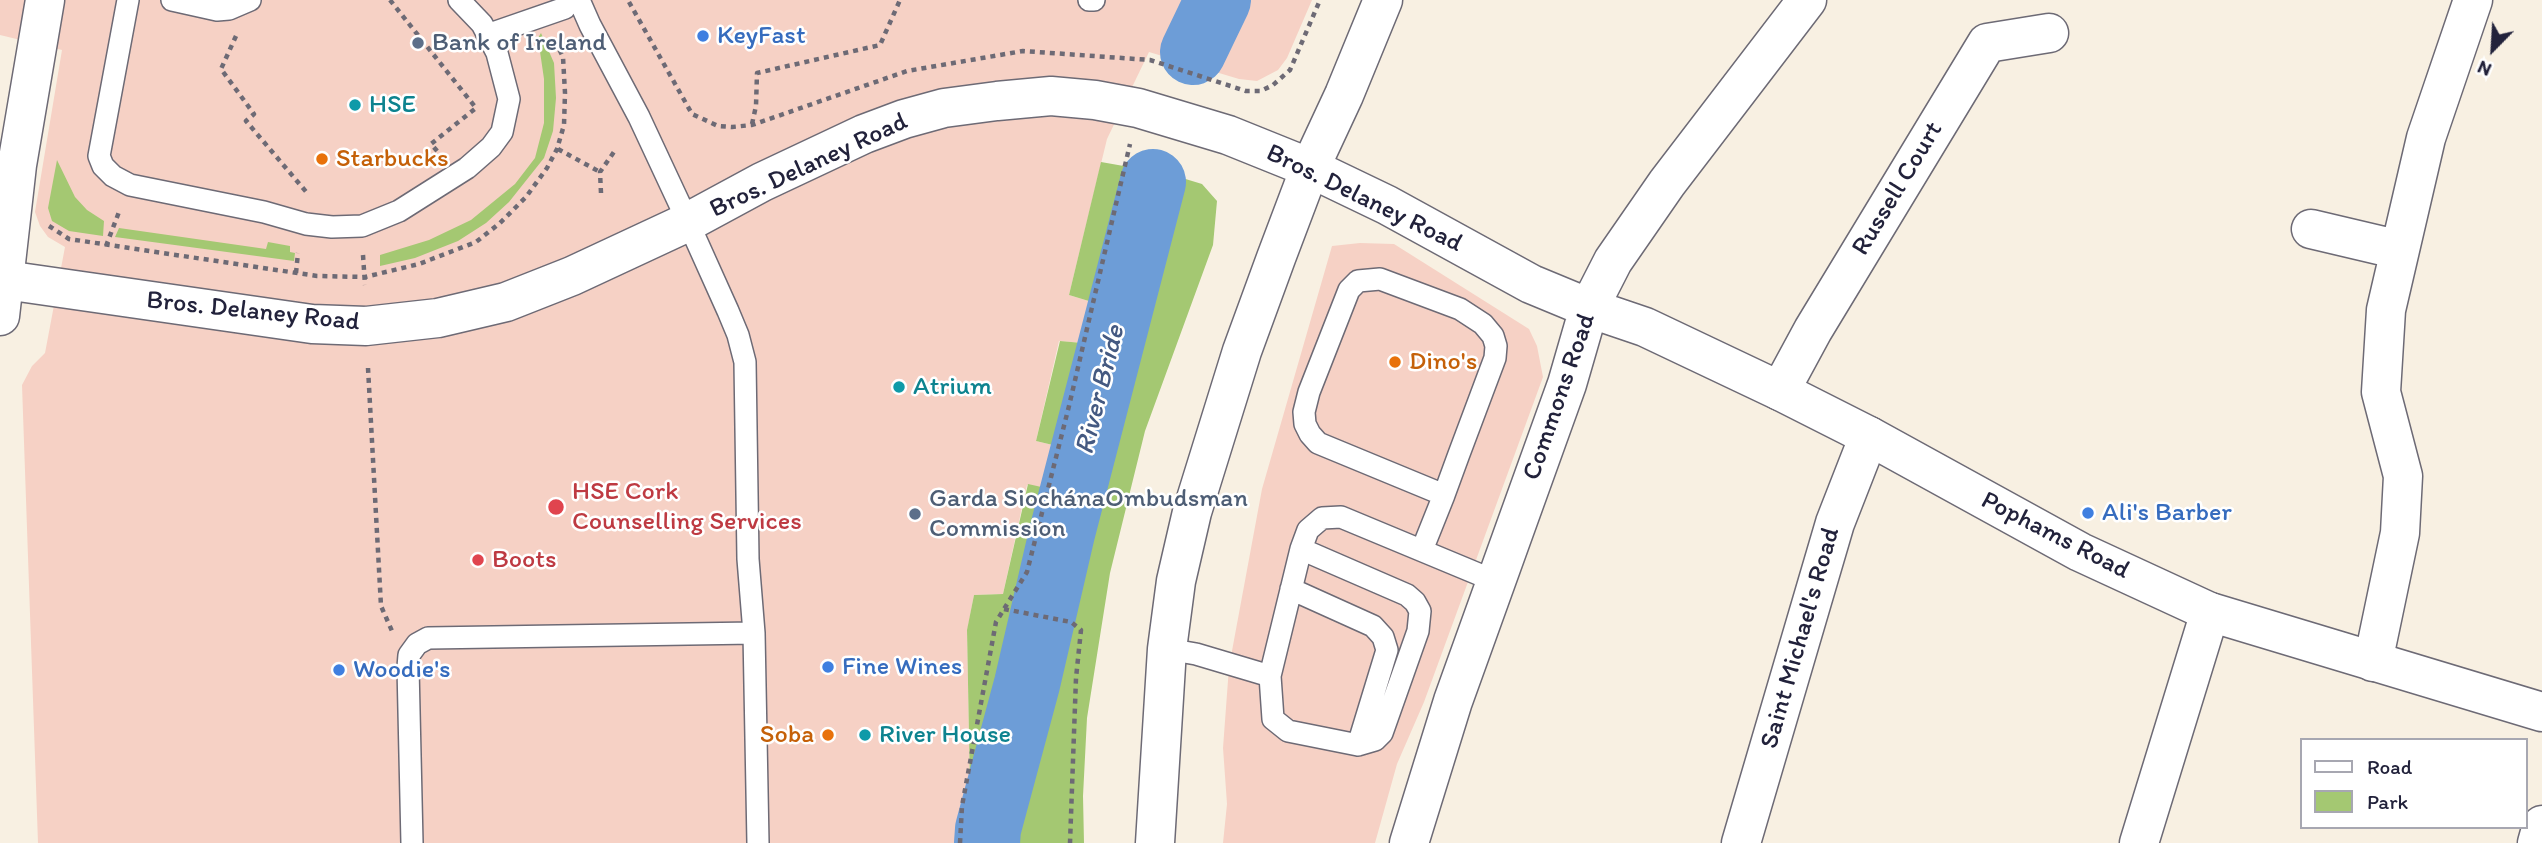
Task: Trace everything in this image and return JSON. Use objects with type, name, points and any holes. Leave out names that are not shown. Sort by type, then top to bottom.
[{"type":"main road","points":[[3,298],[17,165],[45,0]]},
{"type":"main road","points":[[1156,843],[1167,649],[1176,581],[1196,500],[1242,351],[1310,167],[1344,95],[1383,0]]},
{"type":"main road","name":"Commons Road","points":[[1409,843],[1453,701],[1567,384],[1589,309],[1613,261],[1667,183],[1807,0]]},
{"type":"main road","points":[[2373,662],[2400,533],[2403,476],[2381,392],[2386,310],[2426,138],[2473,0]]},
{"type":"main road","name":"Russell Court","points":[[1780,391],[1813,330],[1987,43],[2049,33]]},
{"type":"main road","name":"Bros. Delaney Road","points":[[3,298],[312,324],[366,326],[438,318],[506,302],[572,276],[688,222],[762,182],[864,134],[944,108],[1051,96],[1138,108],[1228,135],[1310,167],[1387,205],[1531,284],[1589,309]]},
{"type":"main road","points":[[2311,229],[2400,250]]},
{"type":"main road","name":"Pophams Road","points":[[1589,309],[1645,327],[1780,391],[1869,436],[2080,552],[2210,612],[2542,712]]},
{"type":"main road","name":"Saint Michael's Road","points":[[1741,843],[1835,523],[1869,436]]},
{"type":"main road","points":[[2139,843],[2210,612]]},
{"type":"main road","points":[[2537,843],[2542,825]]},
{"type":"lane","points":[[128,0],[99,156],[103,166],[113,176],[130,185],[264,212],[306,224],[332,227],[362,226],[399,212],[467,168],[491,147],[502,132],[509,99],[497,53],[481,24],[459,0]]},
{"type":"lane","points":[[172,0],[217,10],[229,9],[250,0]]},
{"type":"lane","points":[[590,25],[596,0]]},
{"type":"lane","points":[[488,35],[542,16],[567,3],[590,25],[639,117],[733,323],[744,362],[748,559],[754,633],[758,843]]},
{"type":"lane","points":[[1422,550],[1444,495],[1495,358],[1496,346],[1493,336],[1483,324],[1460,309],[1380,279],[1358,281],[1349,290],[1309,392],[1304,412],[1305,424],[1318,443],[1444,495]]},
{"type":"lane","points":[[1301,549],[1407,595],[1420,611],[1418,631],[1382,733],[1375,740],[1358,745],[1288,731],[1273,719],[1270,676],[1301,549],[1308,530],[1322,518],[1342,517],[1495,581]]},
{"type":"lane","points":[[1291,589],[1373,626],[1383,637],[1387,650],[1358,745]]},
{"type":"lane","points":[[412,843],[408,667],[409,655],[417,644],[428,638],[754,633]]},
{"type":"lane","points":[[1167,649],[1196,654],[1270,676]]},
{"type":"path","points":[[390,0],[476,108],[431,144],[441,155]]},
{"type":"path","points":[[752,125],[756,106],[757,73],[880,45],[900,0]]},
{"type":"path","points":[[43,221],[69,239],[317,276],[365,277],[419,264],[476,242],[526,197],[547,169],[557,149],[564,125],[563,57],[542,16]]},
{"type":"path","points":[[239,29],[221,69],[254,114],[246,121],[314,201]]},
{"type":"path","points":[[960,843],[962,806],[996,622],[1027,572],[1069,406],[1138,108]]},
{"type":"path","points":[[557,149],[600,172]]},
{"type":"path","points":[[601,193],[600,172],[616,149]]},
{"type":"path","points":[[106,246],[130,185]]},
{"type":"path","points":[[363,255],[365,285]]},
{"type":"path","points":[[368,369],[382,606],[408,667]]},
{"type":"path","points":[[1004,609],[1071,622],[1081,630],[1076,678],[1070,843]]},
{"type":"shaded area","points":[[0,0],[1312,0],[1287,58],[1278,70],[1257,81],[1239,79],[1149,52],[1107,139],[1069,295],[1092,302],[1082,343],[1059,341],[1036,441],[1057,446],[1046,488],[1027,485],[1003,594],[974,595],[967,632],[971,843],[38,843],[22,385],[32,366],[45,353],[65,247],[48,237],[35,212],[62,50],[0,35]]},
{"type":"shaded area","points":[[1394,244],[1529,329],[1537,346],[1543,377],[1424,702],[1397,764],[1375,843],[1223,843],[1227,804],[1223,748],[1229,667],[1262,489],[1332,246]]},
{"type":"green space","points":[[541,33],[554,63],[556,98],[553,131],[544,158],[509,202],[486,223],[458,241],[415,258],[380,266],[380,255],[429,240],[471,220],[515,184],[535,158],[544,123],[544,79],[538,38]]},
{"type":"green space","points":[[57,160],[75,197],[87,210],[104,221],[103,236],[69,231],[52,221],[48,208]]},
{"type":"green space","points":[[1101,162],[1169,174],[1202,184],[1217,201],[1213,245],[1145,431],[1110,573],[1087,718],[1083,796],[1084,843],[971,843],[967,630],[974,595],[1003,594],[1028,484],[1046,488],[1057,446],[1036,441],[1060,341],[1082,343],[1092,302],[1069,295]]},
{"type":"green space","points":[[119,228],[266,249],[268,242],[290,246],[290,252],[295,253],[294,261],[115,237]]},
{"type":"waterway","name":"River Bride","points":[[1193,52],[1218,0]]},
{"type":"waterway","name":"River Bride","points":[[987,843],[988,829],[1027,684],[1062,533],[1153,182]]},
{"type":"place","name":"KeyFast","points":[[703,36]]},
{"type":"place","name":"Bank of Ireland","points":[[418,43]]},
{"type":"place","name":"HSE","points":[[355,105]]},
{"type":"place","name":"Starbucks","points":[[322,159]]},
{"type":"place","name":"Dino's","points":[[1395,362]]},
{"type":"place","name":"Atrium","points":[[899,387]]},
{"type":"place","name":"HSE Cork Counselling Services","points":[[556,507]]},
{"type":"place","name":"Ali's Barber","points":[[2088,513]]},
{"type":"place","name":"Garda SiochánaOmbudsman Commission","points":[[915,514]]},
{"type":"place","name":"Boots","points":[[478,560]]},
{"type":"place","name":"Fine Wines","points":[[828,667]]},
{"type":"place","name":"Woodie's","points":[[339,670]]},
{"type":"place","name":"Soba","points":[[828,735]]},
{"type":"place","name":"River House","points":[[865,735]]}]
